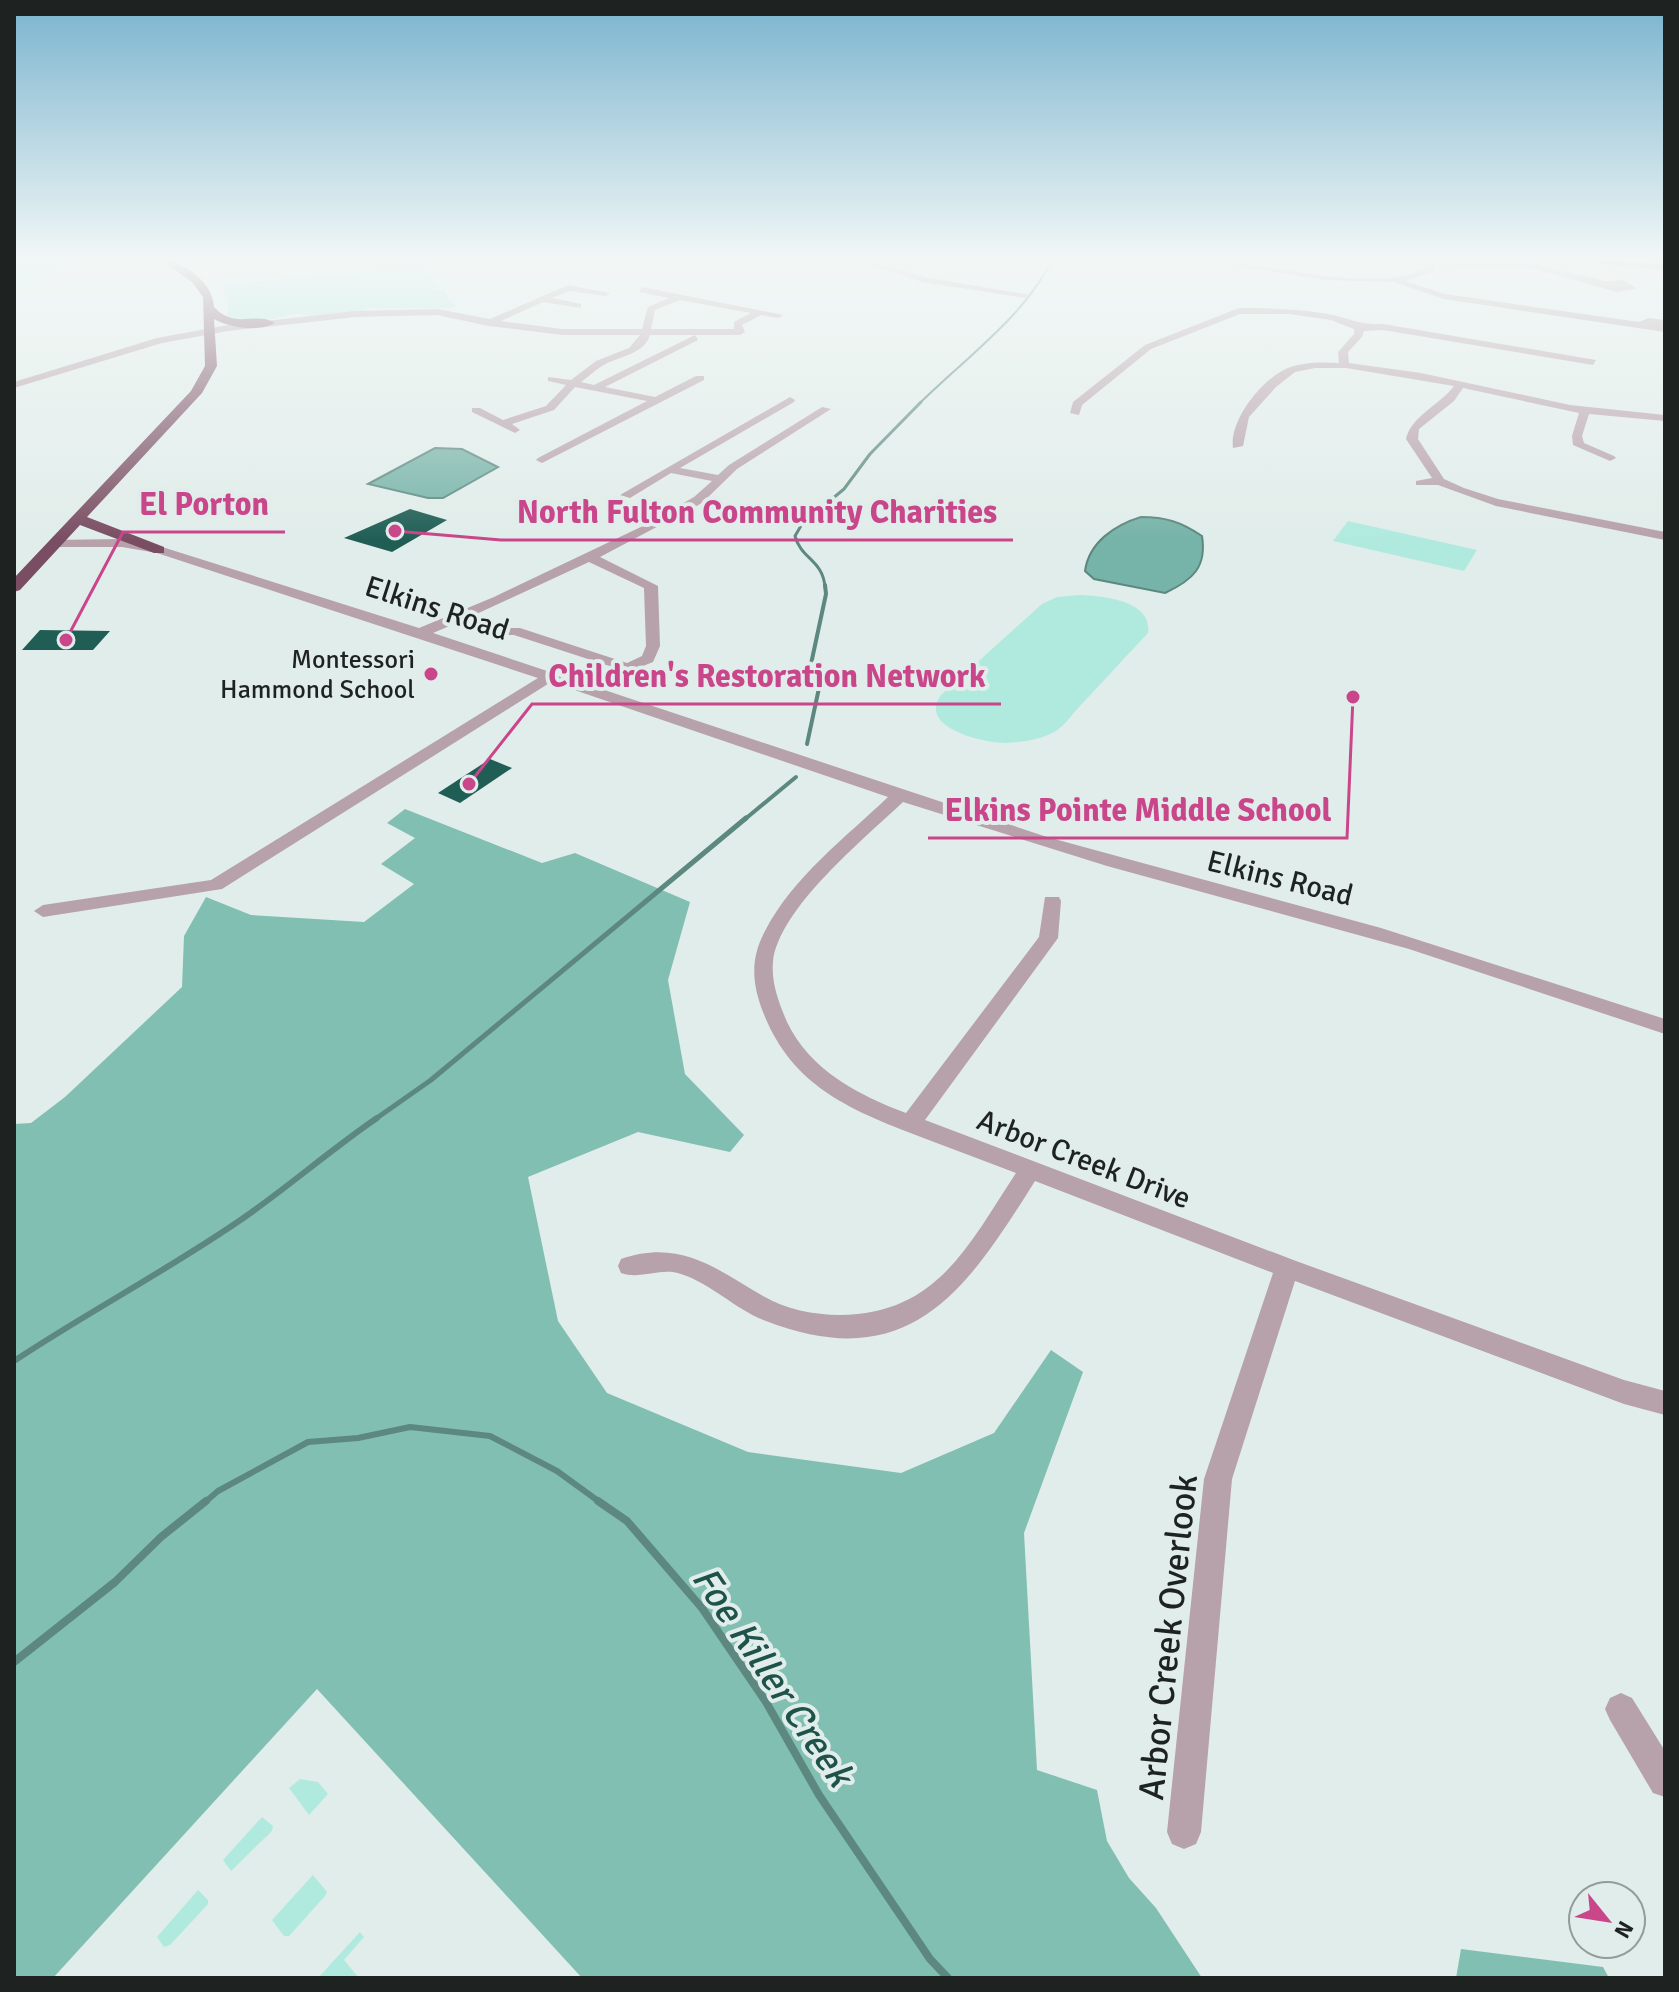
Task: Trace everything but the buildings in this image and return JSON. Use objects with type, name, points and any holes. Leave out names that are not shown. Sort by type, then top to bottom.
[{"type":"highway","points":[[14,587],[196,392],[209,371],[204,354]]},
{"type":"highway","points":[[78,519],[159,550]]},
{"type":"street","points":[[14,385],[113,354]]},
{"type":"street","points":[[504,423],[550,408],[599,363],[622,354]]},
{"type":"street","points":[[597,387],[663,354]]},
{"type":"street","points":[[1075,413],[1077,404],[1139,354]]},
{"type":"street","points":[[1343,354],[1344,364]]},
{"type":"street","points":[[1544,354],[1593,362]]},
{"type":"street","points":[[1237,446],[1242,421],[1252,406],[1289,371],[1305,366],[1344,364],[1585,411],[1665,418]]},
{"type":"street","points":[[542,460],[700,378]]},
{"type":"street","points":[[552,379],[655,400]]},
{"type":"street","points":[[1440,481],[1412,439],[1414,428],[1450,399],[1460,385]]},
{"type":"street","points":[[626,495],[790,400]]},
{"type":"street","points":[[422,632],[590,557],[698,500],[733,467],[797,422],[826,409]]},
{"type":"street","points":[[476,410],[515,430]]},
{"type":"street","points":[[1585,411],[1577,436],[1579,445],[1610,458]]},
{"type":"street","points":[[765,415],[778,418]]},
{"type":"street","points":[[669,469],[720,479]]},
{"type":"street","points":[[1420,483],[1440,481],[1496,502],[1665,536]]},
{"type":"street","name":"Elkins Road","points":[[55,543],[122,543],[159,550],[422,632],[801,763],[1146,873],[1331,919],[1466,959],[1665,1027]]},
{"type":"street","points":[[461,615],[481,631],[515,631],[628,668],[648,659],[653,646],[651,586],[590,557]]},
{"type":"street","points":[[43,911],[216,885],[551,676]]},
{"type":"street","name":"Arbor Creek Drive","points":[[901,794],[808,886],[781,918],[764,954],[765,993],[780,1029],[803,1064],[833,1089],[864,1106],[1287,1268],[1624,1392],[1665,1403]]},
{"type":"street","points":[[910,1124],[1048,938],[1052,901]]},
{"type":"street","points":[[630,1266],[666,1261],[692,1268],[763,1308],[802,1323],[849,1327],[897,1320],[936,1299],[966,1267],[1030,1170]]},
{"type":"street","name":"Arbor Creek Overlook","points":[[1184,1832],[1218,1479],[1287,1268]]},
{"type":"street","points":[[1621,1709],[1665,1781]]},
{"type":"shaded area","points":[[435,448],[462,449],[498,467],[443,498],[428,498],[368,484]]},
{"type":"shaded area","points":[[1141,517],[1173,521],[1202,536],[1202,556],[1196,571],[1165,593],[1094,579],[1085,571],[1092,551],[1105,536]]},
{"type":"shaded area","points":[[1348,521],[1477,550],[1464,571],[1333,541]]},
{"type":"shaded area","points":[[1080,595],[1113,599],[1134,607],[1143,613],[1148,633],[1061,727],[1037,739],[1006,743],[969,737],[945,725],[936,707],[941,695],[1042,604],[1057,597]]},
{"type":"shaded area","points":[[405,809],[542,863],[575,853],[690,902],[668,980],[685,1074],[744,1135],[730,1152],[638,1132],[528,1177],[558,1321],[607,1393],[748,1452],[901,1473],[994,1433],[1051,1350],[1083,1372],[1024,1533],[1037,1770],[1097,1790],[1107,1841],[1129,1878],[1156,1908],[1202,1978],[582,1978],[317,1689],[53,1978],[14,1978],[14,1124],[31,1123],[65,1097],[182,987],[184,936],[206,897],[251,915],[364,922],[414,884],[381,864],[415,838],[387,823]]},
{"type":"shaded area","points":[[300,1779],[318,1782],[328,1794],[309,1815],[289,1788]]},
{"type":"shaded area","points":[[262,1817],[273,1826],[272,1831],[231,1871],[223,1860]]},
{"type":"shaded area","points":[[313,1875],[327,1892],[289,1936],[284,1936],[272,1920]]},
{"type":"shaded area","points":[[198,1890],[208,1904],[170,1945],[164,1947],[157,1937]]},
{"type":"shaded area","points":[[360,1932],[364,1937],[344,1960],[359,1978],[318,1978]]},
{"type":"shaded area","points":[[1461,1949],[1603,1967],[1609,1978],[1456,1978]]},
{"type":"waterway","points":[[919,404],[974,354]]},
{"type":"waterway","points":[[825,587],[820,571],[802,550],[795,536],[802,524],[844,489],[870,454],[919,404]]},
{"type":"waterway","points":[[807,744],[819,688],[811,664],[826,594],[825,585]]},
{"type":"waterway","points":[[744,820],[796,777]]},
{"type":"waterway","points":[[374,1120],[431,1080],[746,818]]},
{"type":"waterway","points":[[14,1361],[239,1221],[377,1118]]},
{"type":"waterway","name":"Foe Killer Creek","points":[[204,1503],[218,1491],[308,1442],[358,1438],[410,1427],[490,1436],[557,1471],[601,1503]]},
{"type":"waterway","name":"Foe Killer Creek","points":[[14,1662],[115,1582],[161,1537],[206,1501]]},
{"type":"waterway","name":"Foe Killer Creek","points":[[598,1501],[627,1521],[702,1608],[766,1702],[819,1795],[930,1959],[948,1978]]},
{"type":"place","name":"North Fulton Community Charities","points":[[395,531]]},
{"type":"place","name":"El Porton","points":[[66,640]]},
{"type":"place","name":"Montessori Hammond School","points":[[431,674]]},
{"type":"place","name":"Elkins Pointe Middle School","points":[[1353,697]]},
{"type":"place","name":"Children's Restoration Network","points":[[469,784]]}]
